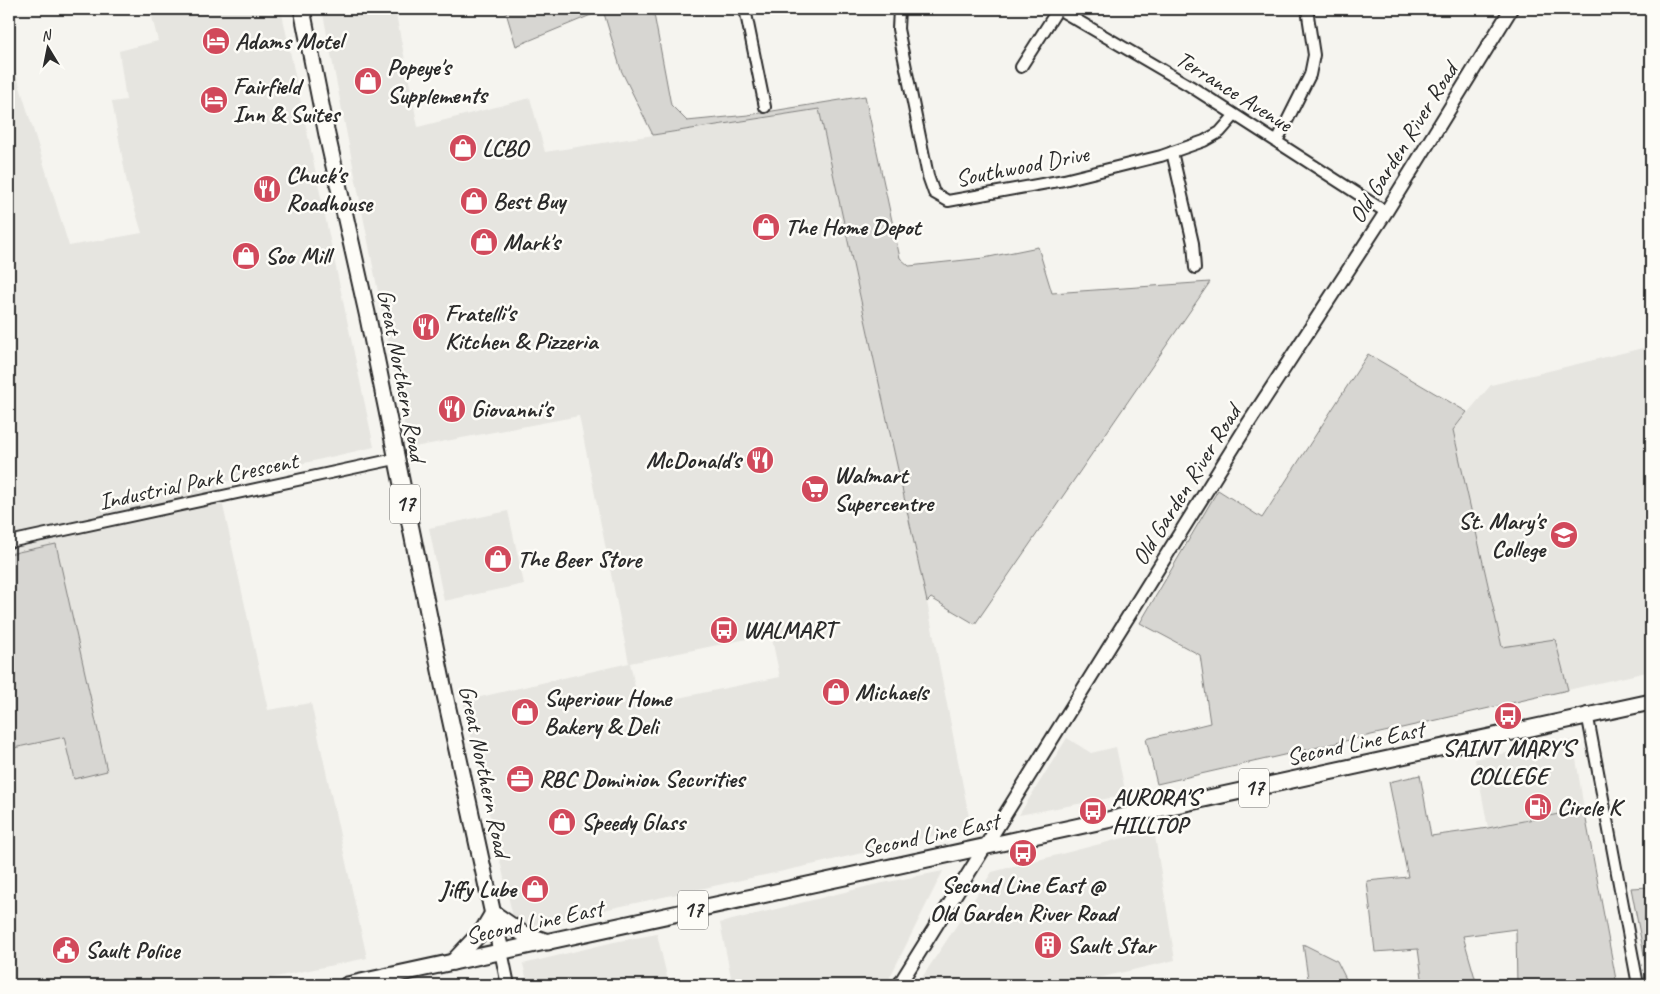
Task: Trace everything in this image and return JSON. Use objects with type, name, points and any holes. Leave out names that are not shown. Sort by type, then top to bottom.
[{"type":"highway","name":"Great Northern Road","points":[[302,9],[327,134],[367,313],[395,459],[501,952]]},
{"type":"highway","name":"Second Line East","points":[[347,985],[1523,730],[1587,714],[1651,702]]},
{"type":"highway","points":[[453,962],[483,930],[492,913],[522,933],[548,942]]},
{"type":"main road","name":"Old Garden River Road","points":[[898,985],[1248,424],[1386,212],[1511,9]]},
{"type":"main road","name":"Great Northern Road","points":[[501,952],[508,985]]},
{"type":"street","points":[[745,9],[765,107]]},
{"type":"street","name":"Southwood Drive","points":[[899,9],[898,29],[928,176],[934,193],[948,201],[1064,180],[1172,152],[1220,132],[1234,116]]},
{"type":"street","points":[[1021,67],[1058,9]]},
{"type":"street","name":"Terrance Avenue","points":[[1058,9],[1190,86],[1386,212]]},
{"type":"street","points":[[1277,141],[1310,75],[1314,55],[1307,9]]},
{"type":"street","points":[[1172,152],[1192,243],[1195,268]]},
{"type":"street","name":"Industrial Park Crescent","points":[[9,542],[395,459]]},
{"type":"street","points":[[1587,714],[1638,985]]},
{"type":"shaded area","points":[[150,9],[281,9],[374,447],[218,483],[268,710],[311,703],[367,958],[237,985],[9,985],[9,51],[69,246],[142,233],[127,183],[112,102],[126,100],[119,51],[158,41]]},
{"type":"shaded area","points":[[322,9],[395,9],[418,127],[530,98],[545,152],[819,109],[927,602],[971,827],[820,863],[530,926],[513,917],[463,701],[629,663],[579,416],[409,448]],"holes":[[[771,634],[780,677],[639,706],[630,663]]]},
{"type":"shaded area","points":[[505,9],[653,9],[671,105],[687,121],[748,115],[865,96],[900,258],[909,266],[984,258],[1038,247],[1052,293],[1210,282],[975,624],[931,598],[927,602],[819,109],[653,135],[621,70],[603,10],[516,46]]},
{"type":"shaded area","name":"St. Mary's College","points":[[1651,346],[1651,671],[1568,690],[1555,640],[1502,647],[1453,430],[1491,385]]},
{"type":"shaded area","points":[[1368,354],[1467,412],[1453,430],[1502,647],[1555,639],[1568,690],[1157,784],[1146,739],[1210,723],[1200,655],[1140,623],[1218,490],[1262,518]]},
{"type":"shaded area","points":[[508,511],[524,584],[444,601],[429,528]]},
{"type":"shaded area","points":[[56,544],[107,771],[74,779],[64,737],[9,749],[9,554]]},
{"type":"shaded area","points":[[1067,738],[1091,753],[1116,747],[1126,795],[1019,815]]},
{"type":"shaded area","points":[[1573,740],[1584,809],[1488,828],[1475,759]]},
{"type":"shaded area","points":[[1420,775],[1431,836],[1488,828],[1584,809],[1617,985],[1517,985],[1516,929],[1463,936],[1477,985],[1423,985],[1418,949],[1375,952],[1367,881],[1408,877],[1389,782]]},
{"type":"shaded area","points":[[1154,830],[1175,960],[1069,985],[917,985],[992,872]]},
{"type":"shaded area","points":[[943,871],[886,985],[698,985],[731,977],[720,923],[873,885]]},
{"type":"shaded area","points":[[1651,887],[1651,985],[1650,985],[1631,888]]},
{"type":"shaded area","points":[[657,934],[669,985],[528,985],[523,964],[614,942]]},
{"type":"shaded area","points":[[1303,944],[1337,961],[1349,985],[1309,985]]},
{"type":"place","name":"Adams Motel","points":[[216,41]]},
{"type":"place","name":"Popeye's Supplements","points":[[368,81]]},
{"type":"place","name":"Fairfield Inn & Suites","points":[[214,100]]},
{"type":"place","name":"LCBO","points":[[463,148]]},
{"type":"place","name":"Chuck's Roadhouse","points":[[267,189]]},
{"type":"place","name":"Best Buy","points":[[474,201]]},
{"type":"place","name":"The Home Depot","points":[[766,227]]},
{"type":"place","name":"Mark's","points":[[484,242]]},
{"type":"place","name":"Soo Mill","points":[[246,256]]},
{"type":"place","name":"Fratelli's Kitchen & Pizzeria","points":[[426,327]]},
{"type":"place","name":"Giovanni's","points":[[452,409]]},
{"type":"place","name":"McDonald's","points":[[760,460]]},
{"type":"place","name":"Walmart Supercentre","points":[[815,489]]},
{"type":"place","name":"St. Mary's College","points":[[1564,535]]},
{"type":"place","name":"The Beer Store","points":[[498,559]]},
{"type":"place","name":"WALMART","points":[[724,630]]},
{"type":"place","name":"Michaels","points":[[836,692]]},
{"type":"place","name":"Superiour Home Bakery & Deli","points":[[525,712]]},
{"type":"place","name":"SAINT MARY'S COLLEGE","points":[[1508,716]]},
{"type":"place","name":"RBC Dominion Securities","points":[[520,779]]},
{"type":"place","name":"Circle K","points":[[1538,807]]},
{"type":"place","name":"AURORA'S HILLTOP","points":[[1093,811]]},
{"type":"place","name":"Speedy Glass","points":[[562,822]]},
{"type":"place","name":"Second Line East @ Old Garden River Road","points":[[1023,853]]},
{"type":"place","name":"Jiffy Lube","points":[[535,889]]},
{"type":"place","name":"Sault Star","points":[[1048,945]]},
{"type":"place","name":"Sault Police","points":[[66,950]]}]
